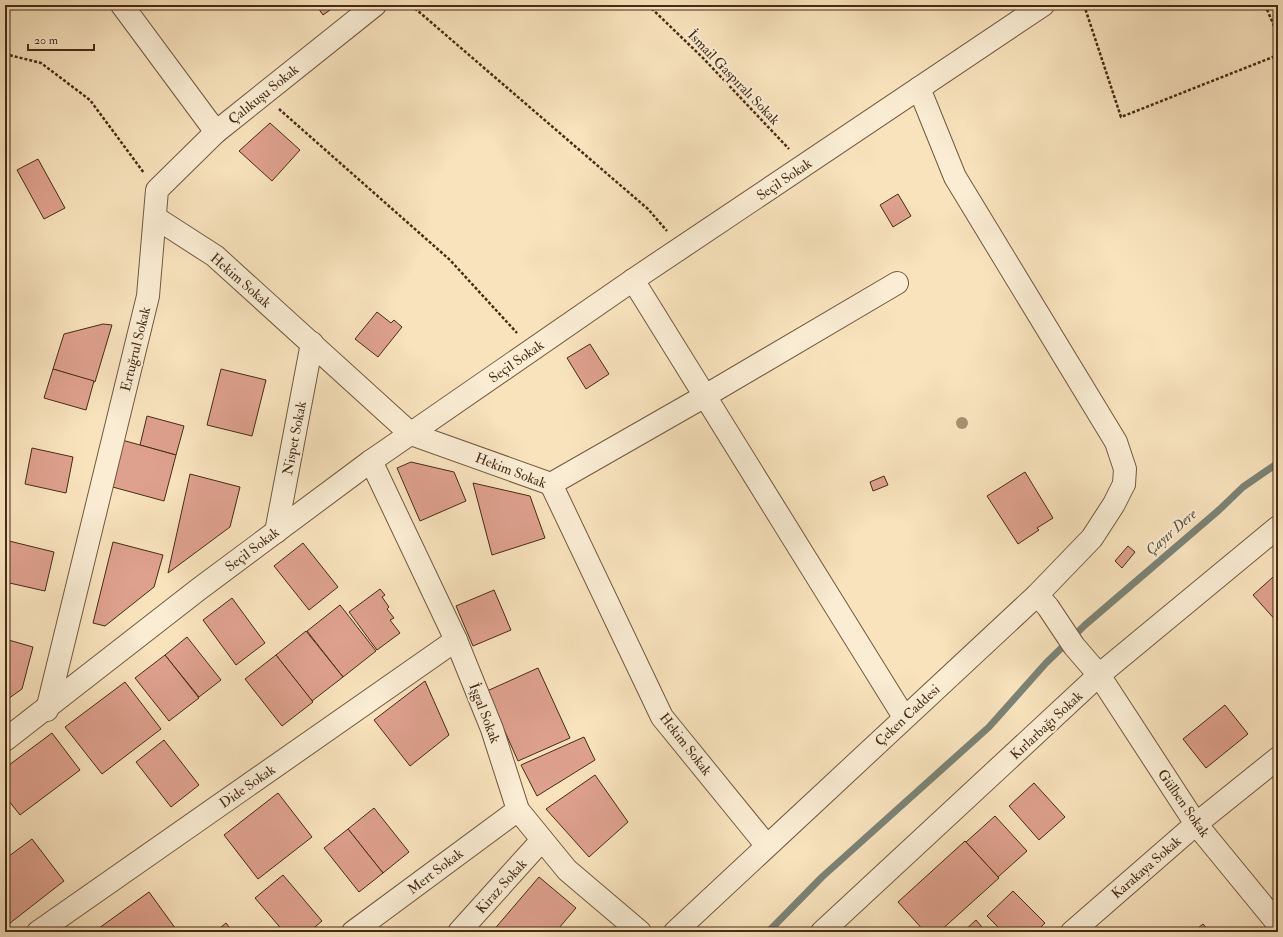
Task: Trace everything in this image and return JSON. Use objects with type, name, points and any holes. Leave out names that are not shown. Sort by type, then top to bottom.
[{"type":"street","points":[[122,5],[216,132]]},
{"type":"street","name":"Çalıkuşu Sokak","points":[[157,190],[216,132],[375,5]]},
{"type":"street","name":"Seçil Sokak","points":[[5,740],[46,710],[199,589],[371,461],[633,280],[1043,5]]},
{"type":"street","name":"Çeken Caddesi","points":[[675,932],[904,717],[1037,595],[1092,538],[1114,504],[1124,484],[1125,469],[1116,442],[955,177],[919,88]]},
{"type":"street","name":"Ertuğrul Sokak","points":[[46,710],[148,296],[156,218],[157,190]]},
{"type":"street","name":"Hekim Sokak","points":[[156,218],[216,256],[411,434],[551,484],[662,717],[767,846]]},
{"type":"street","points":[[633,280],[904,717]]},
{"type":"street","points":[[551,484],[705,396],[897,283]]},
{"type":"street","name":"Nispet Sokak","points":[[276,532],[312,343]]},
{"type":"street","name":"İşgal Sokak","points":[[371,461],[456,640],[492,729],[518,810],[568,870],[640,932]]},
{"type":"street","name":"Kırlarbağı Sokak","points":[[822,932],[1099,675],[1278,527]]},
{"type":"street","name":"Gülben Sokak","points":[[1037,595],[1048,607],[1074,646],[1099,675],[1196,824],[1278,924]]},
{"type":"street","name":"Dide Sokak","points":[[38,932],[456,640]]},
{"type":"street","name":"Karakaya Sokak","points":[[1072,932],[1196,824],[1278,758]]},
{"type":"street","name":"Mert Sokak","points":[[353,932],[518,810]]},
{"type":"street","name":"Kiraz Sokak","points":[[459,932],[542,840]]},
{"type":"path","points":[[412,5],[648,209],[682,247]]},
{"type":"path","name":"İsmail Gaspıralı Sokak","points":[[648,5],[703,58],[804,165]]},
{"type":"path","points":[[1084,5],[1121,117],[1278,55]]},
{"type":"path","points":[[1265,5],[1278,35]]},
{"type":"path","points":[[5,54],[41,63],[90,100],[157,190]]},
{"type":"path","points":[[262,94],[450,260],[532,350]]},
{"type":"building","points":[[316,5],[337,5],[323,15]]},
{"type":"building","points":[[270,123],[300,150],[272,181],[239,151]]},
{"type":"building","points":[[38,159],[65,208],[44,219],[17,170]]},
{"type":"building","points":[[898,194],[911,216],[893,227],[880,205]]},
{"type":"building","points":[[377,312],[391,323],[394,320],[402,327],[378,357],[355,339]]},
{"type":"building","points":[[103,324],[112,325],[95,382],[53,369],[64,334]]},
{"type":"building","points":[[590,344],[609,374],[586,389],[567,358]]},
{"type":"building","points":[[53,369],[94,381],[86,410],[44,398]]},
{"type":"building","points":[[221,369],[266,380],[252,436],[207,425]]},
{"type":"building","points":[[147,416],[184,426],[176,455],[140,445]]},
{"type":"building","points":[[122,440],[176,455],[164,501],[109,486]]},
{"type":"building","points":[[32,448],[73,457],[66,493],[25,484]]},
{"type":"building","points":[[411,462],[454,472],[466,501],[420,521],[397,468]]},
{"type":"building","points":[[1025,472],[1053,518],[1037,528],[1039,530],[1018,544],[987,496]]},
{"type":"building","points":[[190,474],[240,487],[230,527],[168,573]]},
{"type":"building","points":[[884,476],[888,485],[873,491],[870,482]]},
{"type":"building","points":[[473,483],[530,496],[545,538],[492,555]]},
{"type":"building","points":[[5,540],[54,552],[45,591],[5,582]]},
{"type":"building","points":[[113,542],[163,555],[154,587],[105,626],[93,623]]},
{"type":"building","points":[[303,543],[338,587],[309,610],[274,566]]},
{"type":"building","points":[[1128,546],[1135,552],[1122,568],[1115,561]]},
{"type":"building","points":[[1273,577],[1278,582],[1278,623],[1253,595]]},
{"type":"building","points":[[380,589],[385,595],[382,597],[389,607],[387,609],[394,618],[390,620],[400,633],[377,650],[349,612]]},
{"type":"building","points":[[494,590],[511,630],[473,646],[456,606]]},
{"type":"building","points":[[232,598],[265,643],[236,665],[203,620]]},
{"type":"building","points":[[340,605],[376,651],[343,677],[307,631]]},
{"type":"building","points":[[306,631],[343,677],[312,701],[276,655]]},
{"type":"building","points":[[187,637],[221,680],[199,697],[165,655]]},
{"type":"building","points":[[5,639],[33,647],[22,689],[5,701]]},
{"type":"building","points":[[165,655],[199,698],[169,721],[135,678]]},
{"type":"building","points":[[276,655],[313,702],[282,726],[245,679]]},
{"type":"building","points":[[538,668],[570,738],[518,761],[487,691]]},
{"type":"building","points":[[425,681],[449,735],[410,766],[374,720]]},
{"type":"building","points":[[125,682],[161,729],[102,774],[65,727]]},
{"type":"building","points":[[1225,705],[1248,734],[1206,768],[1183,739]]},
{"type":"building","points":[[52,733],[80,770],[20,815],[5,796],[5,768]]},
{"type":"building","points":[[584,737],[595,760],[537,796],[521,765]]},
{"type":"building","points":[[164,740],[199,785],[171,807],[136,762]]},
{"type":"building","points":[[595,775],[628,822],[589,857],[546,809]]},
{"type":"building","points":[[1034,783],[1065,817],[1039,840],[1009,806]]},
{"type":"building","points":[[278,793],[312,837],[258,879],[224,835]]},
{"type":"building","points":[[374,808],[409,852],[383,873],[348,829]]},
{"type":"building","points":[[995,816],[1027,851],[998,877],[966,842]]},
{"type":"building","points":[[348,829],[383,873],[359,892],[324,848]]},
{"type":"building","points":[[32,839],[64,881],[5,927],[5,859]]},
{"type":"building","points":[[965,841],[999,878],[939,932],[925,932],[898,902]]},
{"type":"building","points":[[283,875],[322,921],[309,932],[284,932],[255,898]]},
{"type":"building","points":[[539,877],[576,908],[559,928],[562,930],[561,932],[492,932]]},
{"type":"building","points":[[1013,891],[1045,923],[1036,932],[1003,932],[987,916]]},
{"type":"building","points":[[149,892],[178,932],[95,932],[95,931]]},
{"type":"building","points":[[976,920],[986,932],[963,932]]},
{"type":"building","points":[[226,923],[233,932],[215,932]]},
{"type":"building","points":[[1203,924],[1210,932],[1193,932]]},
{"type":"waterway","name":"Çayır Dere","points":[[768,932],[822,877],[989,727],[1046,663],[1085,625],[1219,510],[1243,487],[1278,463]]}]
